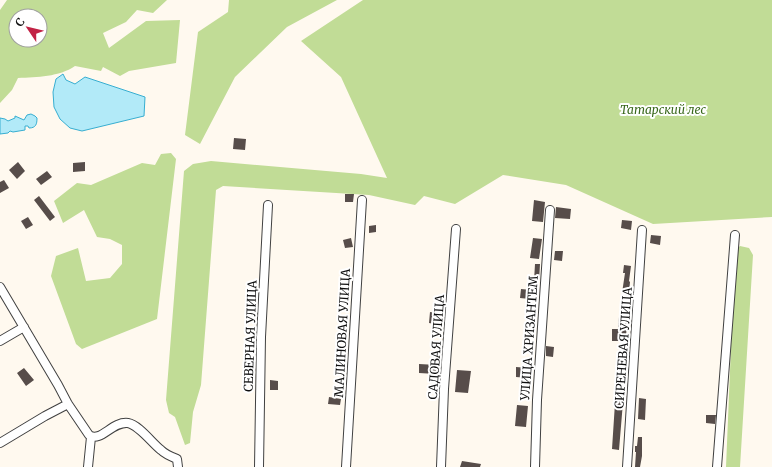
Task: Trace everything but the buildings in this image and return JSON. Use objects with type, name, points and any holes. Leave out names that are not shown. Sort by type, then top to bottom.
[{"type":"street","name":"МАЛИНОВАЯ УЛИЦА","points":[[346,467],[362,200]]},
{"type":"street","name":"СЕВЕРНАЯ УЛИЦА","points":[[259,467],[261,337],[268,205]]},
{"type":"street","name":"УЛИЦА ХРИЗАНТЕМ","points":[[535,467],[537,400],[550,210]]},
{"type":"street","name":"САДОВАЯ УЛИЦА","points":[[441,467],[444,389],[456,229]]},
{"type":"street","name":"СИРЕНЕВАЯ УЛИЦА","points":[[627,467],[642,230]]},
{"type":"street","points":[[717,467],[735,235]]},
{"type":"street","points":[[0,287],[58,384],[68,404],[88,435],[91,437],[98,437],[120,423],[131,424],[146,435],[162,451],[177,459],[178,467]]},
{"type":"street","points":[[0,341],[24,327]]},
{"type":"street","points":[[0,443],[68,404]]},
{"type":"street","points":[[88,467],[91,437]]},
{"type":"green space","points":[[7,0],[167,0],[153,13],[137,10],[126,22],[103,33],[109,48],[146,21],[180,20],[176,63],[129,71],[120,76],[103,67],[101,71],[75,66],[69,70],[55,74],[40,77],[18,78],[12,90],[0,103],[0,10]]},
{"type":"green space","points":[[229,0],[337,0],[287,27],[235,77],[200,144],[185,135],[198,32],[228,12]]},
{"type":"green space","name":"Татарский лес","points":[[363,0],[772,0],[772,217],[653,224],[566,185],[503,175],[455,204],[424,196],[415,205],[369,195],[223,186],[216,190],[201,385],[193,412],[190,443],[185,445],[175,417],[169,413],[166,400],[184,171],[193,164],[211,161],[361,174],[387,178],[341,77],[301,41]]},
{"type":"green space","points":[[171,153],[176,159],[157,319],[82,349],[76,344],[51,276],[56,256],[78,248],[86,281],[110,278],[122,264],[122,245],[110,239],[97,237],[84,210],[63,223],[54,201],[77,183],[91,185],[142,163],[155,165],[161,154]]},
{"type":"green space","points":[[740,246],[749,248],[753,255],[740,467],[726,467],[735,251]]},
{"type":"water","points":[[63,74],[66,80],[75,84],[85,77],[145,97],[144,116],[82,131],[70,128],[60,119],[54,107],[53,92],[56,79]]},
{"type":"water","points":[[31,114],[37,118],[35,126],[29,128],[28,126],[25,126],[25,130],[10,131],[8,133],[0,134],[0,118],[8,121],[15,118],[15,116],[24,120],[27,115]]}]
